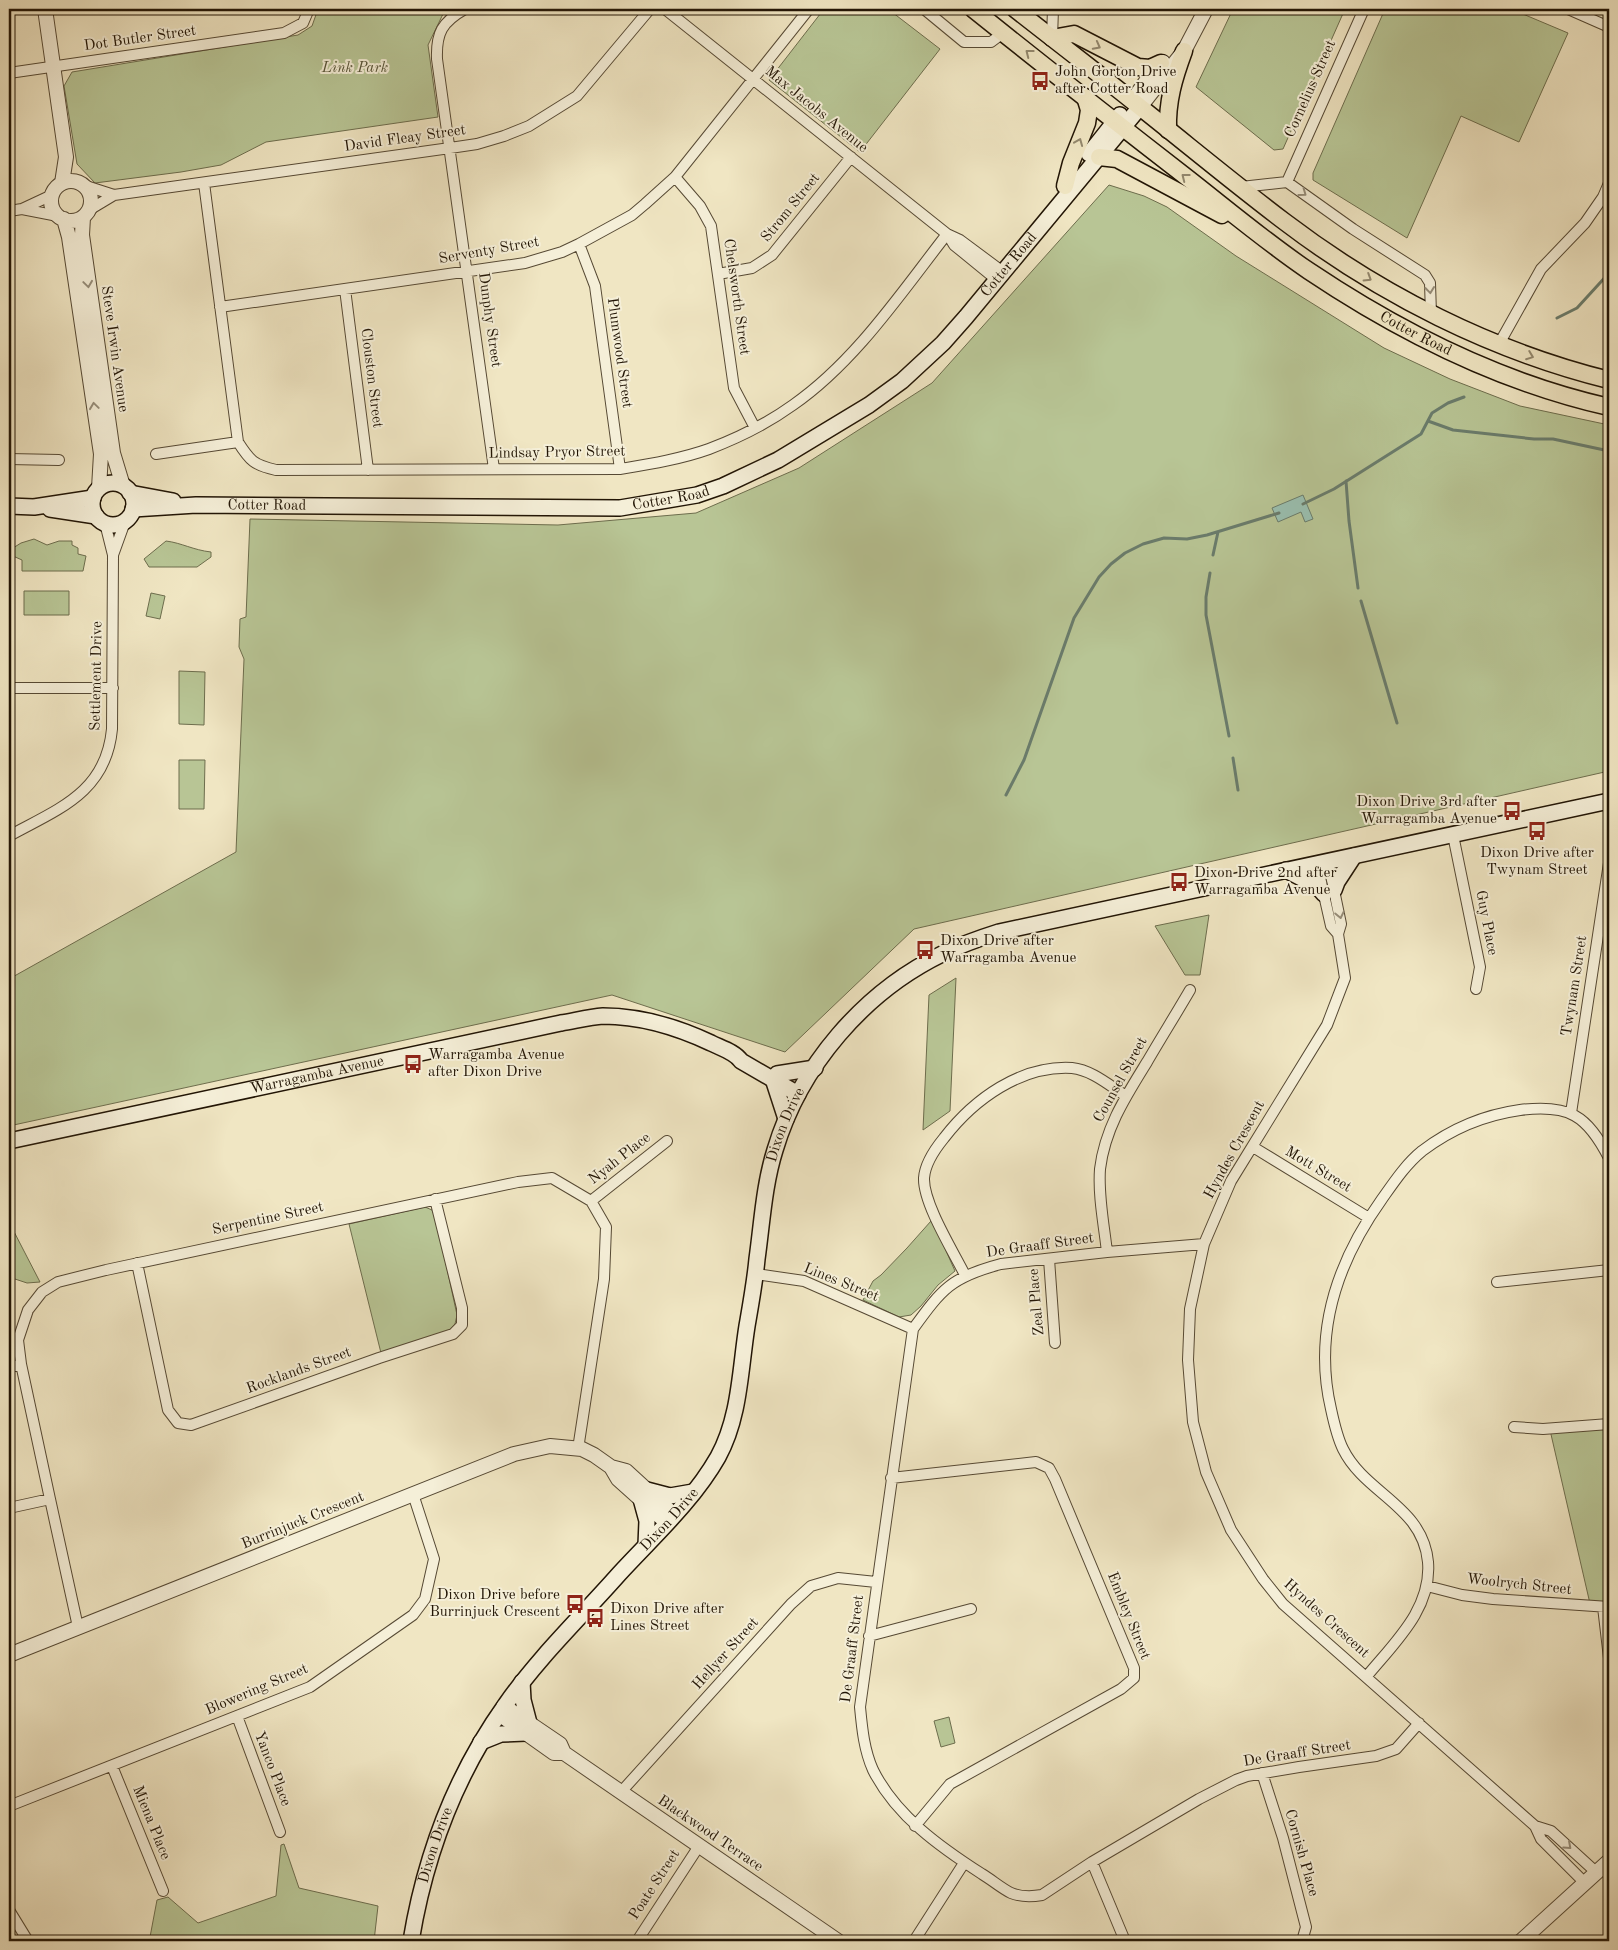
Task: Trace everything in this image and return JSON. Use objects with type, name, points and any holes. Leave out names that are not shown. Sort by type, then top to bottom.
[{"type":"main road","points":[[972,9],[1119,125]]},
{"type":"main road","points":[[1015,9],[1136,104]]},
{"type":"main road","points":[[1052,38],[1074,34],[1138,67],[1150,68],[1161,63]]},
{"type":"main road","points":[[1168,130],[1167,110],[1169,95],[1184,51]]},
{"type":"main road","points":[[1065,186],[1071,163],[1087,123],[1088,110],[1085,97]]},
{"type":"main road","name":"Cotter Road","points":[[1044,221],[1065,186],[1136,104],[1286,223],[1372,281],[1431,314],[1499,344],[1570,370],[1609,380]]},
{"type":"main road","name":"Cotter Road","points":[[130,514],[196,505],[620,508],[697,495],[724,486],[778,460],[870,405],[902,382],[943,343],[1000,276],[1099,157],[1119,125]]},
{"type":"main road","name":"Cotter Road","points":[[1119,125],[1287,255],[1339,290],[1400,327],[1453,353],[1498,372],[1570,397],[1609,407]]},
{"type":"main road","points":[[1099,157],[1117,159],[1222,215],[1282,263],[1335,299],[1375,322],[1400,327]]},
{"type":"main road","points":[[9,506],[34,506],[96,493],[110,483],[126,489],[134,504],[130,514],[116,524],[34,506]]},
{"type":"main road","name":"Cotter Road","points":[[126,489],[196,505]]},
{"type":"main road","points":[[96,493],[92,504],[100,520]]},
{"type":"main road","name":"Dixon Drive","points":[[411,1941],[424,1882],[443,1821],[456,1788],[481,1742],[522,1682],[670,1519],[693,1492],[720,1453],[735,1414],[768,1178],[775,1152],[786,1119],[800,1090],[839,1034],[856,1015],[886,990],[930,960],[963,944],[999,932],[1609,801]]},
{"type":"main road","points":[[1286,870],[1329,892],[1354,856]]},
{"type":"main road","name":"Warragamba Avenue","points":[[9,1141],[551,1025],[602,1016],[645,1020],[681,1029],[800,1090]]},
{"type":"main road","points":[[786,1119],[775,1076],[815,1068]]},
{"type":"main road","points":[[646,1545],[647,1521],[644,1495],[670,1496],[693,1492]]},
{"type":"main road","points":[[481,1742],[501,1734],[528,1728],[522,1682]]},
{"type":"street","points":[[45,9],[66,156],[62,183]]},
{"type":"street","name":"Dot Butler Street","points":[[9,73],[284,33],[302,23],[309,9]]},
{"type":"street","name":"Dunphy Street","points":[[465,9],[451,16],[444,26],[436,48],[494,469]]},
{"type":"street","name":"David Fleay Street","points":[[86,213],[114,195],[450,148],[486,141],[529,126],[576,96],[650,9]]},
{"type":"street","name":"Max Jacobs Avenue","points":[[665,9],[948,234],[954,245],[1000,276]]},
{"type":"street","name":"Serventy Street","points":[[220,307],[525,263],[562,252],[579,244],[632,215],[675,177],[809,9]]},
{"type":"street","points":[[924,9],[964,42],[991,42],[1004,33]]},
{"type":"street","points":[[1052,38],[1053,9]]},
{"type":"street","points":[[1136,104],[1184,51],[1206,9]]},
{"type":"street","name":"Cornelius Street","points":[[1287,182],[1364,9]]},
{"type":"street","points":[[1568,9],[1609,27]]},
{"type":"street","points":[[1136,104],[1161,63],[1198,26]]},
{"type":"street","points":[[22,209],[70,221],[86,213],[91,196],[81,183],[66,156]]},
{"type":"street","name":"Strom Street","points":[[718,274],[752,268],[772,256],[851,157]]},
{"type":"street","name":"Chelsworth Street","points":[[675,177],[700,206],[711,226],[734,388],[755,428]]},
{"type":"street","points":[[61,218],[52,206],[54,190],[67,181],[81,183]]},
{"type":"street","points":[[156,454],[238,442],[204,182]]},
{"type":"street","points":[[1241,187],[1287,182],[1352,230],[1425,275],[1430,283],[1431,314]]},
{"type":"street","name":"David Fleay Street","points":[[81,183],[114,195]]},
{"type":"street","points":[[1499,344],[1541,268],[1585,223],[1603,197],[1609,183]]},
{"type":"street","points":[[9,211],[22,209],[52,195]]},
{"type":"street","name":"Steve Irwin Avenue","points":[[86,213],[82,236],[113,453],[126,489]]},
{"type":"street","name":"Steve Irwin Avenue","points":[[61,218],[70,237],[100,454],[96,493]]},
{"type":"street","name":"Lindsay Pryor Street","points":[[238,442],[248,457],[258,466],[276,470],[620,468],[665,462],[709,449],[755,428],[794,405],[828,377],[856,349],[948,234]]},
{"type":"street","name":"Plumwood Street","points":[[579,244],[595,286],[620,468]]},
{"type":"street","name":"Clouston Street","points":[[345,289],[368,470]]},
{"type":"street","points":[[9,459],[59,460]]},
{"type":"street","name":"Settlement Drive","points":[[113,555],[130,514]]},
{"type":"street","name":"Settlement Drive","points":[[9,836],[83,793],[97,776],[107,757],[111,744],[113,555],[100,520]]},
{"type":"street","points":[[9,688],[112,688]]},
{"type":"street","name":"Guy Place","points":[[1453,835],[1480,967],[1476,989]]},
{"type":"street","name":"Hyndes Crescent","points":[[1323,862],[1329,892],[1331,926],[1338,934],[1345,978],[1327,1025],[1231,1181],[1204,1244],[1190,1309],[1188,1360],[1193,1422],[1206,1472],[1231,1530],[1263,1579],[1283,1604],[1367,1676],[1535,1826],[1541,1839],[1585,1883]]},
{"type":"street","name":"Twynam Street","points":[[1571,1113],[1609,863]]},
{"type":"street","name":"Counsel Street","points":[[1107,1252],[1100,1190],[1101,1163],[1110,1127],[1126,1096],[1190,990]]},
{"type":"street","points":[[965,1275],[926,1198],[924,1180],[926,1167],[934,1150],[960,1118],[986,1096],[1015,1080],[1038,1071],[1058,1068],[1075,1068],[1094,1075],[1126,1096]]},
{"type":"street","points":[[1367,1676],[1413,1617],[1422,1601],[1427,1586],[1428,1563],[1424,1542],[1410,1517],[1358,1470],[1343,1450],[1336,1430],[1327,1391],[1325,1366],[1328,1316],[1347,1258],[1369,1218],[1405,1168],[1420,1152],[1451,1132],[1480,1119],[1502,1113],[1537,1109],[1571,1113],[1581,1118],[1593,1130],[1609,1158]]},
{"type":"street","name":"Nyah Place","points":[[591,1201],[667,1141]]},
{"type":"street","name":"Mott Street","points":[[1253,1147],[1369,1218]]},
{"type":"street","name":"Serpentine Street","points":[[78,1627],[21,1364],[18,1340],[28,1310],[42,1292],[58,1282],[136,1263],[435,1199],[518,1182],[552,1178],[591,1201],[606,1226],[604,1279],[578,1449]]},
{"type":"street","name":"Rocklands Street","points":[[136,1263],[168,1410],[178,1423],[191,1425],[453,1334],[462,1325],[462,1308],[435,1199]]},
{"type":"street","name":"De Graaff Street","points":[[1204,1244],[1107,1252],[1001,1264],[965,1275],[950,1284],[934,1300],[913,1329],[876,1582],[860,1707],[867,1755],[874,1771],[889,1795],[915,1826],[964,1863],[1011,1893],[1032,1896],[1042,1895],[1092,1862],[1216,1789],[1246,1776],[1376,1756],[1396,1749],[1419,1724]]},
{"type":"street","name":"Zeal Place","points":[[1049,1258],[1055,1343]]},
{"type":"street","points":[[1497,1282],[1609,1270]]},
{"type":"street","name":"Lines Street","points":[[756,1274],[804,1281],[913,1329]]},
{"type":"street","points":[[9,1367],[21,1364]]},
{"type":"street","points":[[1514,1427],[1543,1429],[1609,1424]]},
{"type":"street","name":"Burrinjuck Crescent","points":[[9,1655],[514,1454],[532,1449],[550,1446],[578,1449],[594,1455],[611,1467],[618,1479],[644,1495],[670,1519]]},
{"type":"street","name":"Embley Street","points":[[891,1478],[1036,1462],[1049,1468],[1055,1478],[1134,1668],[1134,1678],[1121,1689],[950,1784],[915,1826]]},
{"type":"street","name":"Blowering Street","points":[[9,1806],[310,1687],[413,1615],[425,1599],[434,1559],[413,1494]]},
{"type":"street","points":[[9,1508],[50,1500]]},
{"type":"street","name":"Hellyer Street","points":[[620,1792],[791,1604],[811,1586],[838,1578],[876,1582]]},
{"type":"street","name":"Woolrych Street","points":[[1427,1586],[1462,1595],[1493,1599],[1606,1607]]},
{"type":"street","points":[[1606,1607],[1609,1658]]},
{"type":"street","points":[[869,1636],[971,1609]]},
{"type":"street","name":"Blackwood Terrace","points":[[502,1710],[528,1728],[554,1753],[564,1753],[838,1941]]},
{"type":"street","name":"Yanco Place","points":[[237,1716],[280,1832]]},
{"type":"street","name":"Miena Place","points":[[112,1766],[163,1891]]},
{"type":"street","name":"Cornish Place","points":[[1262,1773],[1283,1838],[1306,1927],[1302,1941]]},
{"type":"street","name":"Hyndes Crescent","points":[[1535,1826],[1551,1831],[1597,1873]]},
{"type":"street","name":"Poate Street","points":[[637,1941],[699,1846]]},
{"type":"street","points":[[1092,1862],[1125,1941]]},
{"type":"street","points":[[1521,1941],[1609,1862]]},
{"type":"street","points":[[914,1941],[964,1863]]},
{"type":"street","points":[[9,1910],[28,1941]]},
{"type":"street","points":[[1531,1941],[1537,1926]]},
{"type":"green space","name":"Link Park","points":[[318,9],[451,9],[443,14],[428,45],[438,117],[266,142],[221,165],[181,172],[95,183],[77,164],[64,86],[72,72],[298,35],[312,26]]},
{"type":"green space","points":[[824,9],[888,9],[940,49],[860,152],[769,80]]},
{"type":"green space","points":[[1233,9],[1345,9],[1283,149],[1274,150],[1196,87]]},
{"type":"green space","points":[[1385,9],[1511,9],[1568,33],[1519,142],[1461,116],[1407,238],[1313,180],[1313,173]]},
{"type":"green space","points":[[1109,185],[1144,196],[1167,207],[1236,256],[1384,348],[1450,379],[1520,406],[1609,425],[1609,771],[914,929],[785,1052],[612,995],[9,1126],[9,979],[236,852],[244,659],[239,647],[240,619],[246,617],[250,519],[558,525],[696,513],[799,468],[932,383]]},
{"type":"green space","points":[[34,539],[47,545],[59,541],[72,541],[72,545],[78,548],[78,554],[86,556],[83,571],[22,571],[22,560],[13,556],[13,548]]},
{"type":"green space","points":[[166,541],[211,552],[211,557],[197,567],[149,567],[144,559]]},
{"type":"green space","points":[[24,591],[69,591],[69,615],[24,615]]},
{"type":"green space","points":[[151,593],[165,596],[160,619],[146,616]]},
{"type":"green space","points":[[179,671],[205,672],[204,725],[179,724]]},
{"type":"green space","points":[[179,760],[205,760],[204,809],[179,809]]},
{"type":"green space","points":[[1209,915],[1200,975],[1185,975],[1155,926]]},
{"type":"green space","points":[[956,978],[950,1111],[923,1130],[929,995]]},
{"type":"green space","points":[[425,1207],[432,1210],[437,1222],[457,1315],[455,1324],[450,1330],[381,1353],[349,1224]]},
{"type":"green space","points":[[931,1221],[955,1271],[938,1285],[911,1315],[899,1317],[863,1300],[873,1281],[881,1275]]},
{"type":"green space","points":[[9,1222],[40,1282],[27,1283],[9,1277]]},
{"type":"green space","points":[[1609,1426],[1609,1609],[1591,1608],[1550,1430]]},
{"type":"green space","points":[[949,1717],[955,1743],[941,1747],[934,1721]]},
{"type":"green space","points":[[284,1844],[299,1888],[378,1906],[374,1941],[138,1941],[150,1937],[157,1900],[168,1897],[198,1923],[276,1896],[281,1845]]},
{"type":"shaded area","points":[[1303,495],[1313,519],[1305,522],[1301,512],[1278,522],[1272,508]]},
{"type":"waterway","points":[[1557,318],[1577,308],[1609,273]]},
{"type":"waterway","points":[[1303,504],[1334,489],[1421,434],[1432,413],[1448,403],[1464,397]]},
{"type":"waterway","points":[[1428,421],[1453,430],[1534,439],[1553,439],[1609,451]]},
{"type":"waterway","points":[[1346,481],[1358,588]]},
{"type":"waterway","points":[[1006,795],[1024,760],[1074,618],[1099,577],[1111,564],[1125,553],[1143,544],[1164,538],[1187,539],[1207,535],[1279,513]]},
{"type":"waterway","points":[[1213,555],[1218,532]]},
{"type":"waterway","points":[[1210,573],[1206,597],[1206,615],[1229,736]]},
{"type":"waterway","points":[[1361,601],[1397,723]]},
{"type":"waterway","points":[[1233,758],[1238,790]]},
{"type":"place","name":"John Gorton Drive after Cotter Road","points":[[1040,81]]},
{"type":"place","name":"Dixon Drive 3rd after Warragamba Avenue","points":[[1512,811]]},
{"type":"place","name":"Dixon Drive after Twynam Street","points":[[1537,831]]},
{"type":"place","name":"Dixon Drive 2nd after Warragamba Avenue","points":[[1179,882]]},
{"type":"place","name":"Dixon Drive after Warragamba Avenue","points":[[925,950]]},
{"type":"place","name":"Warragamba Avenue after Dixon Drive","points":[[413,1064]]},
{"type":"place","name":"Dixon Drive before Burrinjuck Crescent","points":[[575,1604]]},
{"type":"place","name":"Dixon Drive after Lines Street","points":[[595,1618]]}]
